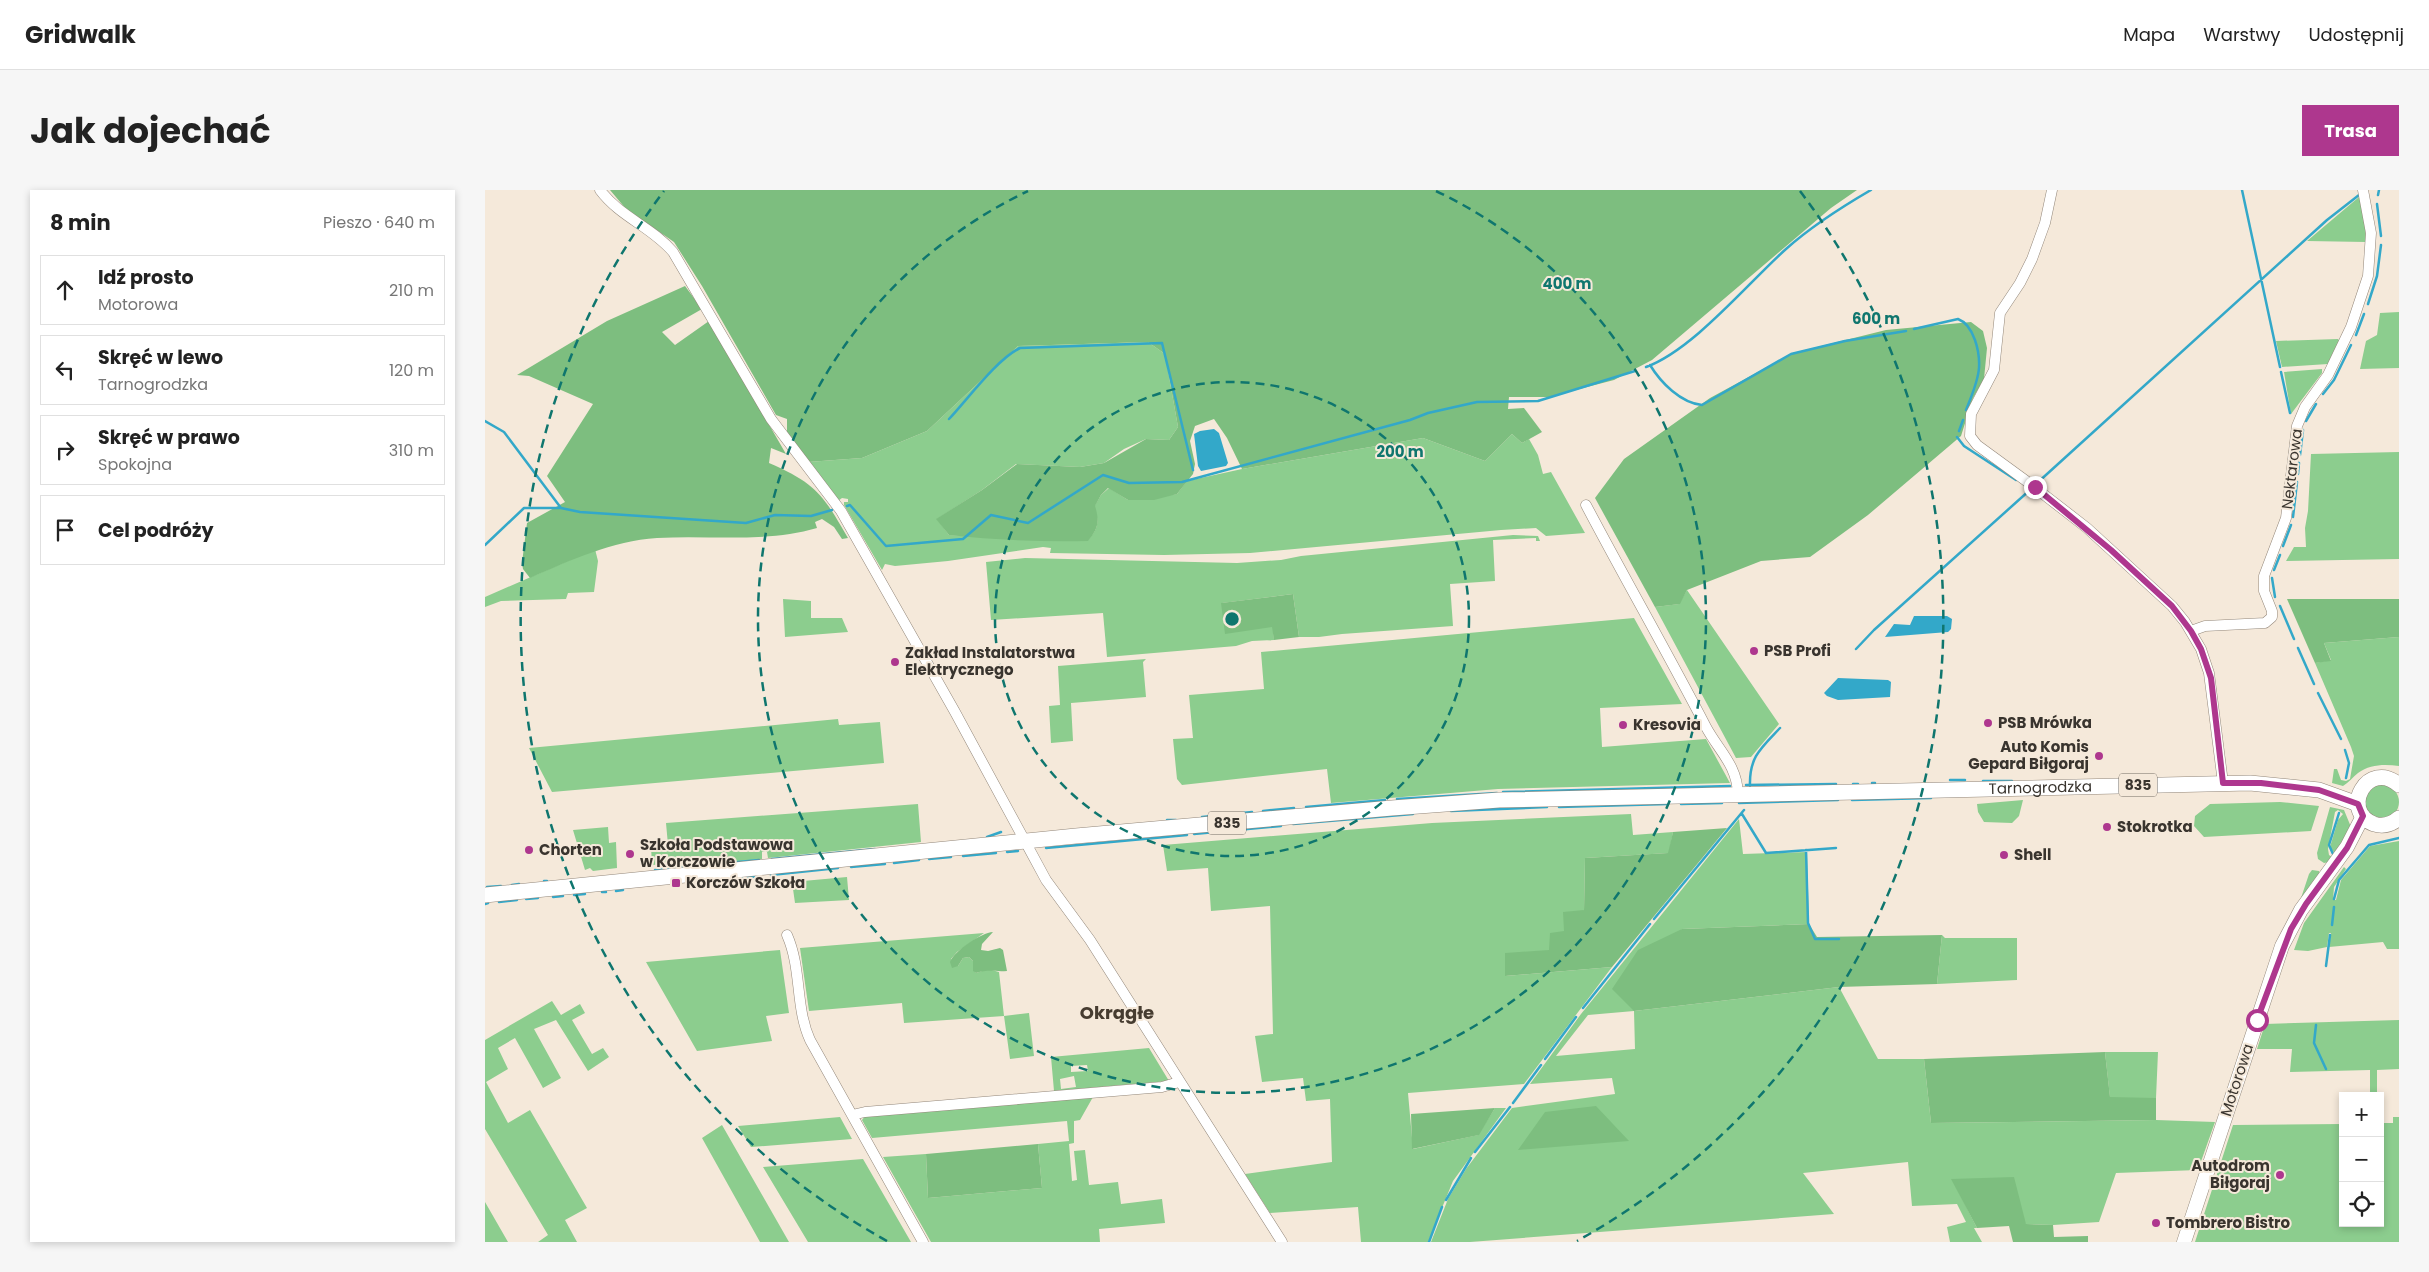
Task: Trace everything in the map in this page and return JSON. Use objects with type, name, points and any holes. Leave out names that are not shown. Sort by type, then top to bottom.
[{"type":"main road","points":[[2364,808],[2373,779],[2396,780]]},
{"type":"main road","name":"Tarnogrodzka","points":[[1745,794],[2269,783],[2327,791],[2364,808]]},
{"type":"main road","name":"835","points":[[485,895],[1434,804],[1499,800],[1745,794]]},
{"type":"main road","name":"835","points":[[2364,808],[2387,825],[2399,818]]},
{"type":"street","points":[[600,190],[613,205],[662,240],[677,259],[771,419],[836,504],[877,573],[1046,880],[1090,940],[1282,1242]]},
{"type":"street","points":[[2052,190],[2045,223],[2032,258],[2020,283],[2000,313],[1994,370],[1974,407],[1969,428],[1970,436],[1977,445],[2035,487],[2111,550],[2172,606],[2191,631],[2201,649],[2211,678],[2223,783]]},
{"type":"street","name":"Nektarowa","points":[[2191,631],[2201,627],[2265,623],[2272,617],[2272,611],[2265,591],[2264,576],[2286,518],[2297,426],[2305,407],[2328,375],[2347,336],[2359,307],[2368,276],[2371,233],[2363,190]]},
{"type":"street","points":[[1586,505],[1649,618],[1710,734],[1730,763],[1745,794]]},
{"type":"street","name":"Motorowa","points":[[2184,1242],[2282,946],[2297,916],[2347,848],[2364,808]]},
{"type":"street","points":[[787,936],[795,955],[804,1027],[817,1054],[923,1242]]},
{"type":"street","points":[[852,1115],[865,1112],[1163,1087],[1179,1082]]},
{"type":"green space","points":[[610,190],[1857,190],[1831,208],[1652,360],[1614,380],[1549,397],[1509,397],[1508,409],[1524,408],[1542,432],[1522,443],[1512,434],[1485,461],[1423,438],[1242,469],[1227,438],[1214,419],[1195,426],[1190,441],[1195,464],[1193,474],[1177,494],[1154,500],[1128,500],[1108,488],[1101,495],[1095,506],[1098,521],[1091,537],[1088,541],[1070,541],[1018,540],[949,535],[936,519],[982,490],[1017,464],[1080,467],[1104,463],[1146,439],[1169,440],[1178,427],[1165,354],[1148,342],[1018,346],[927,431],[862,458],[808,462],[787,432],[787,419],[776,415],[702,286],[674,242],[626,209]]},
{"type":"green space","points":[[2359,197],[2365,217],[2366,242],[2307,241]]},
{"type":"green space","points":[[685,286],[702,309],[662,332],[675,345],[709,321],[786,454],[771,448],[769,463],[785,470],[817,492],[832,511],[848,538],[842,539],[834,527],[822,519],[815,522],[817,528],[798,533],[738,538],[677,537],[640,540],[592,552],[530,578],[523,569],[522,563],[527,523],[565,502],[547,476],[593,404],[529,376],[517,375],[607,321]]},
{"type":"green space","points":[[2399,312],[2399,368],[2360,369],[2366,341],[2377,335],[2380,313]]},
{"type":"green space","points":[[1971,322],[1983,331],[1987,348],[1984,379],[1973,398],[1961,436],[1868,515],[1810,557],[1761,561],[1687,590],[1680,604],[1655,607],[1595,498],[1624,459],[1710,398],[1793,353],[1886,330]]},
{"type":"green space","points":[[2338,339],[2340,342],[2328,364],[2282,367],[2276,341]]},
{"type":"green space","points":[[1148,342],[1165,354],[1178,427],[1169,440],[1146,439],[1124,449],[1104,463],[1080,467],[1016,464],[982,490],[937,519],[949,535],[1087,541],[1094,533],[1097,525],[1094,507],[1101,495],[1109,488],[1128,500],[1177,494],[1187,481],[1242,469],[1423,438],[1485,461],[1512,434],[1522,443],[1529,439],[1538,455],[1543,474],[1551,472],[1585,533],[1546,536],[1536,528],[1501,530],[1250,553],[1164,555],[1050,553],[1051,548],[1043,547],[948,561],[895,566],[885,564],[882,570],[844,505],[844,502],[848,502],[848,499],[842,498],[838,501],[808,462],[862,458],[927,431],[1018,346]]},
{"type":"green space","points":[[2322,369],[2322,373],[2291,414],[2284,372]]},
{"type":"green space","points":[[2399,452],[2399,559],[2286,561],[2294,547],[2306,547],[2305,528],[2308,511],[2311,454]]},
{"type":"green space","points":[[1513,535],[1538,536],[1540,541],[1536,541],[1536,538],[1493,540],[1495,581],[1450,584],[1453,626],[1299,637],[1293,594],[1222,603],[1273,627],[1274,640],[1252,641],[1236,646],[1107,657],[1103,613],[991,620],[986,562],[1025,558],[1237,563]]},
{"type":"green space","points":[[595,549],[598,561],[594,592],[568,593],[566,599],[501,601],[485,607],[485,597]]},
{"type":"green space","points":[[1687,590],[1779,724],[1751,757],[1736,758],[1655,607],[1679,604]]},
{"type":"green space","points":[[1293,594],[1299,637],[1274,640],[1272,627],[1225,634],[1221,603]]},
{"type":"green space","points":[[783,599],[811,601],[811,618],[842,618],[848,632],[785,637]]},
{"type":"green space","points":[[2287,599],[2399,599],[2399,637],[2324,643],[2331,661],[2315,663]]},
{"type":"green space","points":[[1634,618],[1682,704],[1600,708],[1602,747],[1706,739],[1730,783],[1498,789],[1331,803],[1327,769],[1182,785],[1177,779],[1173,739],[1193,738],[1189,695],[1264,689],[1261,652]]},
{"type":"green space","points":[[2399,637],[2399,766],[2373,766],[2358,773],[2343,786],[2332,783],[2334,769],[2337,769],[2341,780],[2346,781],[2350,779],[2354,756],[2315,663],[2331,660],[2324,643]]},
{"type":"green space","points":[[1146,659],[1143,662],[1146,697],[1071,703],[1073,741],[1051,743],[1049,706],[1060,705],[1058,666]]},
{"type":"green space","points":[[838,719],[839,725],[880,722],[884,763],[552,792],[529,748]]},
{"type":"green space","points":[[2382,785],[2394,790],[2399,802],[2394,814],[2382,819],[2370,814],[2365,802],[2370,790]]},
{"type":"green space","points":[[2023,800],[2019,816],[2012,823],[1984,822],[1978,812],[1977,804]]},
{"type":"green space","points":[[2280,802],[2319,806],[2311,831],[2204,837],[2194,826],[2195,816],[2210,804]]},
{"type":"green space","points":[[918,804],[921,842],[768,858],[767,852],[762,852],[762,859],[671,868],[670,864],[652,865],[651,847],[668,845],[666,823]]},
{"type":"green space","points":[[2330,807],[2344,810],[2351,827],[2335,854],[2330,847],[2338,820],[2343,814],[2338,810],[2335,812],[2328,849],[2329,855],[2332,857],[2329,862],[2324,863],[2318,859],[2317,853]]},
{"type":"green space","points":[[1631,814],[1633,835],[1673,832],[1669,853],[1585,858],[1584,910],[1549,950],[1505,976],[1612,967],[1524,1084],[1408,1093],[1413,1149],[1478,1135],[1495,1108],[1506,1108],[1453,1181],[1428,1242],[1361,1242],[1358,1207],[1270,1213],[1245,1174],[1332,1162],[1330,1099],[1306,1101],[1303,1078],[1262,1082],[1255,1036],[1273,1034],[1270,906],[1211,911],[1208,868],[1167,871],[1163,845],[1432,823]]},
{"type":"green space","points":[[1739,819],[1743,854],[1807,852],[1809,924],[1682,929],[1634,1011],[1839,987],[1878,1059],[1924,1059],[1931,1123],[2156,1120],[2215,1122],[2198,1170],[2116,1173],[2099,1222],[2053,1225],[2026,1224],[1952,1179],[1977,1228],[1974,1228],[1982,1242],[1950,1242],[1947,1227],[1966,1222],[1957,1204],[1912,1206],[1908,1162],[1803,1173],[1834,1214],[1470,1242],[1431,1242],[1448,1199],[1466,1169],[1512,1108],[1615,1094],[1612,1078],[1530,1084],[1581,1014]],"holes":[[[1634,1011],[1635,1049],[1556,1056],[1588,1015]]]},
{"type":"green space","points":[[608,827],[609,843],[616,842],[617,868],[593,871],[590,868],[585,870],[573,830]]},
{"type":"green space","points":[[1727,828],[1612,967],[1505,976],[1505,953],[1549,950],[1550,933],[1564,931],[1563,912],[1584,910],[1585,858],[1668,853],[1673,832]]},
{"type":"green space","points":[[2399,841],[2399,949],[2387,949],[2383,942],[2329,947],[2331,933],[2329,933],[2327,947],[2308,951],[2294,950],[2304,923],[2344,867],[2346,869],[2334,887],[2333,900],[2336,900],[2341,880],[2370,846]]},
{"type":"green space","points":[[2312,870],[2319,871],[2320,875],[2299,904],[2309,874]]},
{"type":"green space","points":[[847,877],[849,900],[795,903],[792,882]]},
{"type":"green space","points":[[1809,924],[1817,937],[1942,935],[1937,984],[1839,987],[1634,1011],[1612,989],[1638,950],[1682,929]]},
{"type":"green space","points":[[993,932],[982,944],[981,950],[988,951],[1000,948],[1003,950],[1007,971],[976,973],[973,971],[973,961],[969,957],[963,958],[958,966],[952,968],[950,962],[957,952],[982,935]]},
{"type":"green space","points":[[984,933],[957,952],[951,959],[958,966],[963,958],[969,957],[973,961],[976,973],[988,969],[999,972],[1004,1016],[904,1023],[902,1003],[809,1011],[800,948]]},
{"type":"green space","points":[[1942,935],[1945,938],[2017,938],[2017,980],[1937,984]]},
{"type":"green space","points":[[780,950],[789,1013],[766,1016],[772,1041],[697,1051],[646,962]]},
{"type":"green space","points":[[552,1001],[561,1015],[580,1004],[585,1013],[572,1020],[592,1054],[603,1048],[609,1057],[588,1071],[556,1020],[534,1029],[561,1078],[543,1088],[515,1038],[498,1048],[508,1069],[486,1082],[508,1123],[530,1110],[587,1208],[565,1220],[577,1242],[538,1242],[548,1235],[485,1129],[485,1040]]},
{"type":"green space","points":[[1029,1013],[1034,1056],[1010,1059],[1004,1016]]},
{"type":"green space","points":[[2399,1020],[2399,1069],[2377,1070],[2377,1092],[2370,1092],[2370,1070],[2290,1072],[2292,1049],[2257,1049],[2265,1024]]},
{"type":"green space","points":[[1149,1048],[1169,1081],[1054,1091],[1051,1057]],"holes":[[[1087,1065],[1088,1071],[1071,1072],[1071,1066]],[[1074,1076],[1076,1087],[1061,1089],[1060,1079]]]},
{"type":"green space","points":[[2105,1052],[2158,1052],[2156,1098],[2110,1098]]},
{"type":"green space","points":[[2105,1052],[2110,1097],[2156,1098],[2156,1120],[1931,1123],[1924,1059]]},
{"type":"green space","points":[[1093,1097],[1080,1120],[1074,1121],[1074,1143],[1069,1144],[1072,1181],[1077,1180],[1074,1151],[1085,1150],[1089,1185],[1118,1182],[1121,1204],[1162,1199],[1165,1223],[1099,1229],[1100,1242],[931,1242],[883,1157],[926,1154],[928,1198],[1042,1188],[1038,1144],[1069,1141],[1067,1121],[872,1138],[862,1120],[865,1116]]},
{"type":"green space","points":[[1596,1106],[1629,1141],[1518,1150],[1545,1112]]},
{"type":"green space","points":[[1495,1108],[1479,1135],[1412,1149],[1411,1114]]},
{"type":"green space","points":[[840,1117],[852,1139],[751,1147],[738,1126]]},
{"type":"green space","name":"Autodrom Biłgoraj","points":[[2393,1117],[2399,1117],[2399,1242],[2195,1242],[2233,1125],[2339,1124],[2339,1227],[2384,1227],[2384,1123],[2393,1123]]},
{"type":"green space","points":[[722,1125],[789,1242],[760,1242],[702,1138]]},
{"type":"green space","points":[[1038,1144],[1042,1188],[928,1198],[926,1154]]},
{"type":"green space","points":[[863,1159],[911,1242],[808,1242],[763,1167]]},
{"type":"green space","points":[[2014,1177],[2026,1224],[2053,1225],[2054,1237],[2088,1236],[2088,1242],[2013,1242],[2009,1226],[1977,1228],[1951,1179]]},
{"type":"green space","points":[[485,1202],[508,1242],[485,1242]]},
{"type":"water","points":[[1214,429],[1219,433],[1228,463],[1226,466],[1201,471],[1198,466],[1194,434]]},
{"type":"water","points":[[1914,616],[1947,616],[1952,619],[1951,629],[1948,632],[1885,637],[1894,624],[1910,625]]},
{"type":"water","points":[[1838,678],[1888,680],[1891,682],[1890,697],[1838,700],[1827,696],[1824,693]]},
{"type":"waterway","points":[[1646,367],[1664,358],[1701,331],[1806,232],[1871,190]]},
{"type":"waterway","points":[[2242,190],[2280,367]]},
{"type":"waterway","points":[[2378,195],[2379,190]]},
{"type":"waterway","points":[[2036,484],[2327,220],[2359,195]]},
{"type":"waterway","points":[[2377,204],[2381,236]]},
{"type":"waterway","points":[[2368,304],[2377,276],[2381,245]]},
{"type":"waterway","points":[[2356,335],[2364,314]]},
{"type":"waterway","points":[[1914,329],[1958,319],[1964,322],[1972,333],[1977,347],[1979,368],[1976,384],[1966,410]]},
{"type":"waterway","points":[[1650,365],[1672,391],[1687,400],[1702,405],[1791,354],[1845,341],[1906,331]]},
{"type":"waterway","points":[[949,419],[992,370],[1011,353],[1020,348],[1162,343],[1193,470]]},
{"type":"waterway","points":[[2323,394],[2334,380],[2351,345]]},
{"type":"waterway","points":[[847,506],[850,505],[886,546],[963,539],[991,515],[1028,523],[1103,475],[1129,483],[1182,482],[1410,420],[1428,413],[1477,402],[1538,401],[1635,371]]},
{"type":"waterway","points":[[2281,372],[2290,413]]},
{"type":"waterway","points":[[2306,421],[2316,404]]},
{"type":"waterway","points":[[1959,431],[1963,420]]},
{"type":"waterway","points":[[485,421],[504,432],[561,508],[580,512],[746,523],[775,515],[811,516],[832,510]]},
{"type":"waterway","points":[[2300,455],[2303,430]]},
{"type":"waterway","points":[[1957,437],[1964,446],[2016,480]]},
{"type":"waterway","points":[[2298,474],[2299,463]]},
{"type":"waterway","points":[[2293,517],[2297,482]]},
{"type":"waterway","points":[[1856,649],[1874,630],[2031,489]]},
{"type":"waterway","points":[[485,545],[524,508],[561,508]]},
{"type":"waterway","points":[[2283,546],[2291,525]]},
{"type":"waterway","points":[[2274,570],[2280,555]]},
{"type":"waterway","points":[[2272,578],[2275,597]]},
{"type":"waterway","points":[[2280,606],[2294,639]]},
{"type":"waterway","points":[[2298,648],[2314,684]]},
{"type":"waterway","points":[[2318,693],[2341,739]]},
{"type":"waterway","points":[[1750,786],[1750,776],[1757,754],[1780,728]]},
{"type":"waterway","points":[[2345,750],[2349,763],[2346,778]]},
{"type":"waterway","points":[[1950,780],[1965,780]]},
{"type":"waterway","points":[[1983,781],[2012,781]]},
{"type":"waterway","points":[[1746,785],[1836,784]]},
{"type":"waterway","points":[[1853,784],[1858,784]]},
{"type":"waterway","points":[[1503,792],[1730,786]]},
{"type":"waterway","points":[[1397,799],[1497,793]]},
{"type":"waterway","points":[[1852,800],[1931,798]]},
{"type":"waterway","points":[[1306,807],[1385,800]]},
{"type":"waterway","points":[[1739,803],[1838,800]]},
{"type":"waterway","points":[[1681,804],[1722,803]]},
{"type":"waterway","points":[[1559,807],[1668,804]]},
{"type":"waterway","points":[[1451,811],[1547,807]]},
{"type":"waterway","points":[[1263,811],[1294,808]]},
{"type":"waterway","points":[[1654,919],[1744,810]]},
{"type":"waterway","points":[[1202,817],[1252,812]]},
{"type":"waterway","points":[[2333,854],[2329,845],[2339,813]]},
{"type":"waterway","points":[[1293,824],[1413,814]]},
{"type":"waterway","points":[[1742,814],[1766,853],[1836,848]]},
{"type":"waterway","points":[[1167,820],[1176,820]]},
{"type":"waterway","points":[[1194,834],[1281,826]]},
{"type":"waterway","points":[[987,837],[1001,832]]},
{"type":"waterway","points":[[1046,848],[1187,835]]},
{"type":"waterway","points":[[2334,899],[2339,880],[2369,845],[2399,838]]},
{"type":"waterway","points":[[772,859],[875,849]]},
{"type":"waterway","points":[[1806,850],[1808,923],[1815,939],[1839,939]]},
{"type":"waterway","points":[[1007,852],[1018,851]]},
{"type":"waterway","points":[[963,856],[996,853]]},
{"type":"waterway","points":[[929,859],[951,857]]},
{"type":"waterway","points":[[655,870],[759,860]]},
{"type":"waterway","points":[[894,863],[919,860]]},
{"type":"waterway","points":[[851,867],[885,864]]},
{"type":"waterway","points":[[771,875],[838,868]]},
{"type":"waterway","points":[[723,880],[759,876]]},
{"type":"waterway","points":[[512,885],[519,884]]},
{"type":"waterway","points":[[487,887],[501,886]]},
{"type":"waterway","points":[[616,891],[623,890]]},
{"type":"waterway","points":[[574,895],[585,894]]},
{"type":"waterway","points":[[553,897],[563,896]]},
{"type":"waterway","points":[[526,899],[538,898]]},
{"type":"waterway","points":[[499,902],[517,900]]},
{"type":"waterway","points":[[2332,925],[2334,907]]},
{"type":"waterway","points":[[1583,1008],[1650,924]]},
{"type":"waterway","points":[[2326,966],[2330,935]]},
{"type":"waterway","points":[[1545,1059],[1576,1017]]},
{"type":"waterway","points":[[2316,1025],[2314,1043],[2326,1069]]},
{"type":"waterway","points":[[1513,1103],[1541,1065]]},
{"type":"waterway","points":[[1475,1152],[1510,1107]]},
{"type":"waterway","points":[[1446,1200],[1471,1158]]},
{"type":"waterway","points":[[1429,1242],[1442,1207]]},
{"type":"place","name":"PSB Profi","points":[[1754,651]]},
{"type":"place","name":"Zakład Instalatorstwa Elektrycznego","points":[[895,662]]},
{"type":"place","name":"PSB Mrówka","points":[[1988,723]]},
{"type":"place","name":"Kresovia","points":[[1623,725]]},
{"type":"place","name":"Auto Komis Gepard Biłgoraj","points":[[2099,756]]},
{"type":"place","name":"Stokrotka","points":[[2107,827]]},
{"type":"place","name":"Chorten","points":[[529,850]]},
{"type":"place","name":"Szkoła Podstawowa w Korczowie","points":[[630,854]]},
{"type":"place","name":"Shell","points":[[2004,855]]},
{"type":"place","name":"Korczów Szkoła","points":[[676,883]]},
{"type":"place","name":"Autodrom Biłgoraj","points":[[2280,1175]]},
{"type":"place","name":"Tombrero Bistro","points":[[2156,1223]]},
{"type":"district","name":"Okrągłe","points":[[1117,1013]]},
{"type":"route","points":[[2035,487],[2111,550],[2172,606],[2197,640],[2211,678],[2223,783],[2287,785],[2327,791],[2358,804],[2363,816],[2347,848],[2297,916],[2282,946],[2257,1020]]}]
